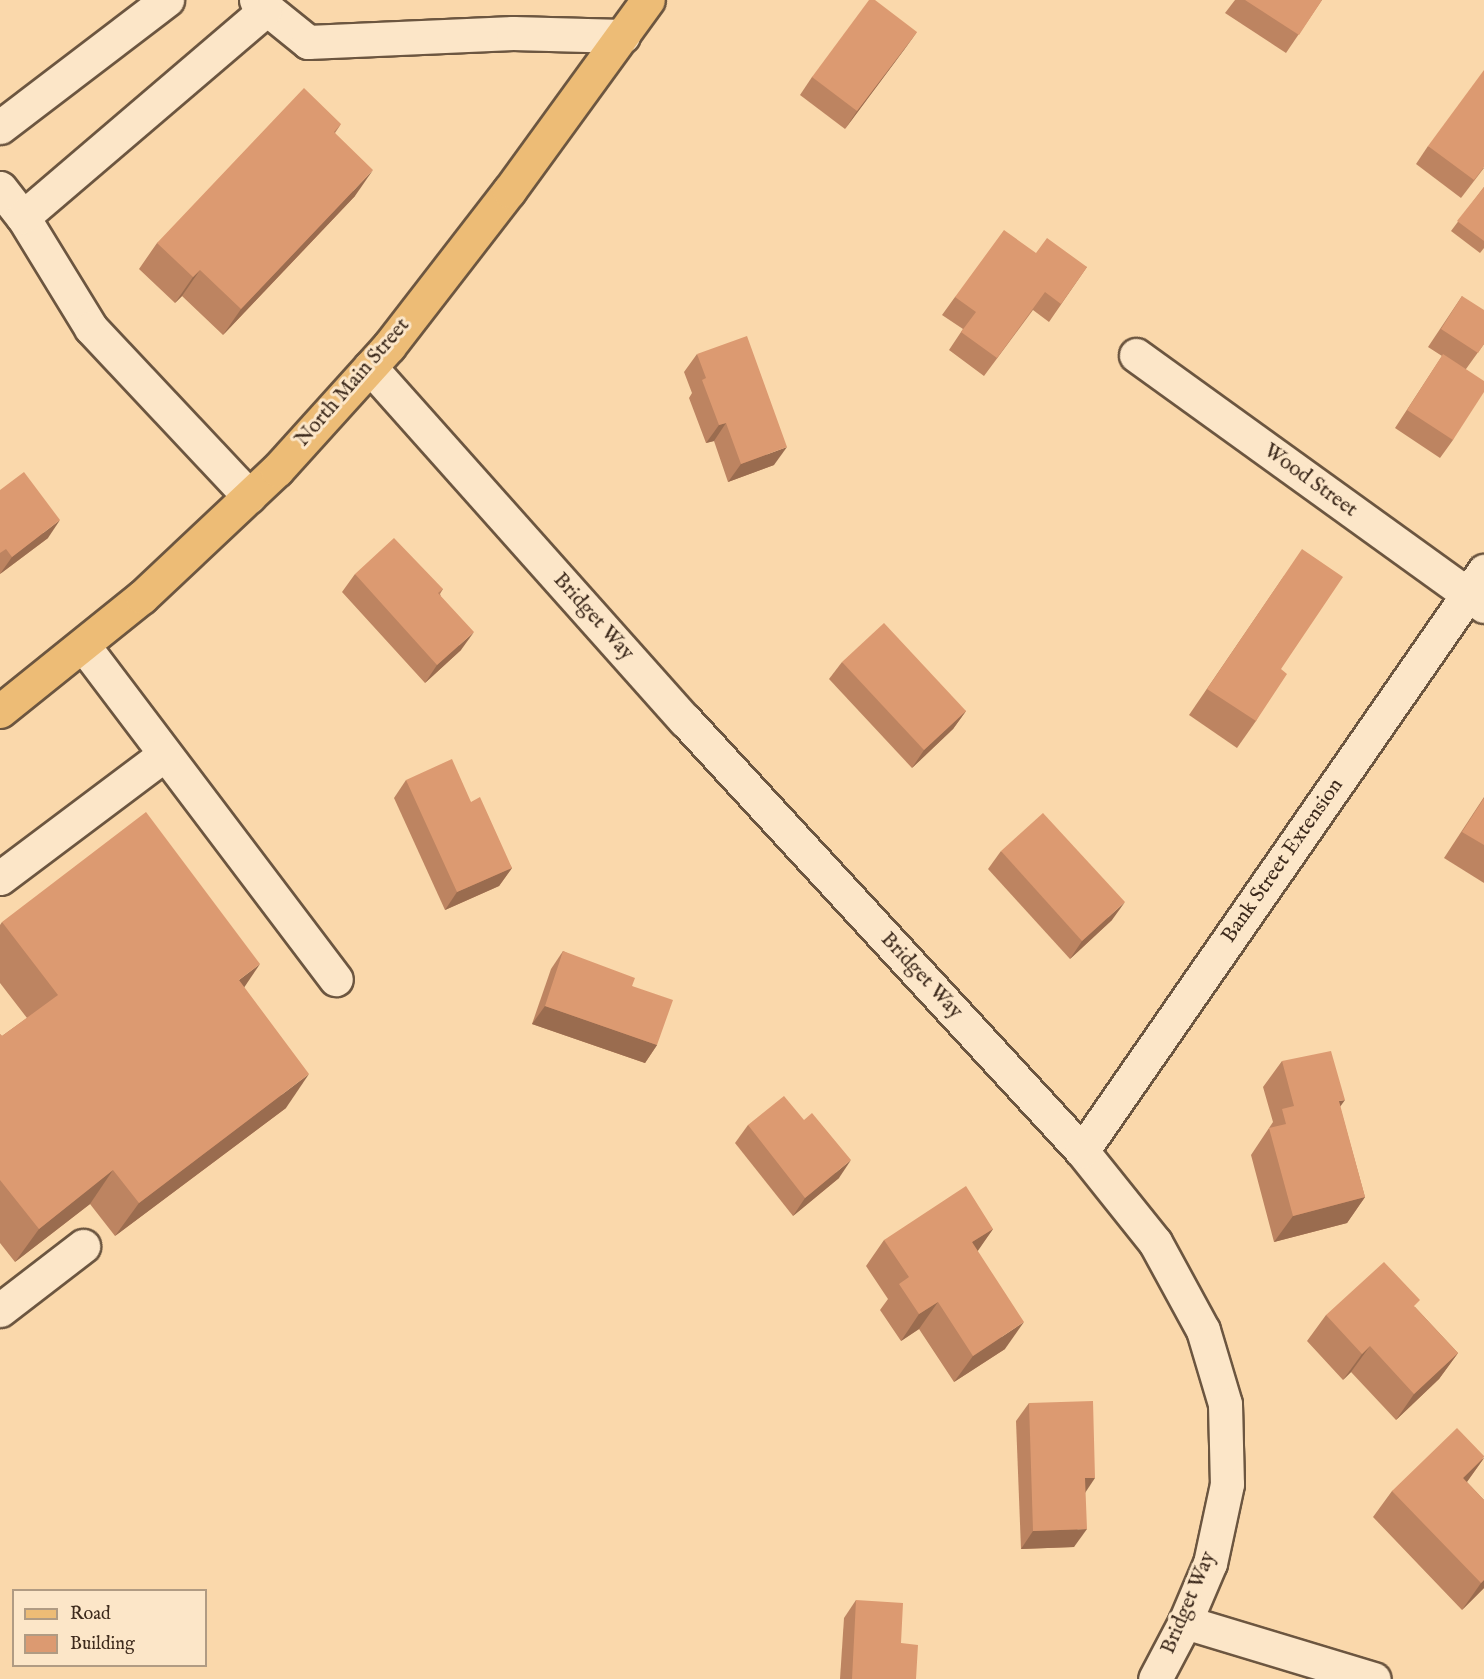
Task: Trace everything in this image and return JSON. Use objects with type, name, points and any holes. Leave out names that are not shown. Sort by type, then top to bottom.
[{"type":"main road","name":"North Main Street","points":[[0,711],[142,597],[249,496],[370,367],[509,191],[648,0]]},
{"type":"street","points":[[0,127],[167,0]]},
{"type":"street","points":[[23,217],[261,5],[308,42],[513,33],[623,36]]},
{"type":"street","points":[[0,188],[23,217],[91,328],[249,496]]},
{"type":"street","name":"Wood Street","points":[[1136,355],[1478,590]]},
{"type":"street","name":"Bridget Way","points":[[370,367],[685,720],[1082,1151],[1155,1242],[1203,1330],[1225,1404],[1227,1484],[1209,1563],[1185,1622],[1155,1679]]},
{"type":"street","name":"Bank Street Extension","points":[[1082,1151],[1478,590]]},
{"type":"street","points":[[83,645],[336,979]]},
{"type":"street","points":[[0,878],[165,754]]},
{"type":"street","points":[[0,1310],[83,1246]]},
{"type":"street","points":[[1185,1622],[1374,1679]]},
{"type":"building","points":[[869,0],[875,0],[917,32],[857,111],[812,77]]},
{"type":"building","points":[[1245,0],[1322,0],[1299,35]]},
{"type":"building","points":[[1484,70],[1484,167],[1474,180],[1428,146]]},
{"type":"building","points":[[304,88],[341,124],[334,132],[373,170],[241,309],[200,270],[193,277],[157,243]]},
{"type":"building","points":[[1484,187],[1484,241],[1457,221]]},
{"type":"building","points":[[1004,230],[1036,253],[1047,238],[1087,267],[1061,304],[1045,292],[997,358],[961,332],[976,312],[955,297]]},
{"type":"building","points":[[1462,296],[1484,310],[1484,344],[1478,353],[1441,329]]},
{"type":"building","points":[[747,336],[787,447],[741,464],[726,423],[719,425],[702,380],[706,378],[697,354]]},
{"type":"building","points":[[1443,354],[1484,381],[1484,392],[1453,440],[1407,410]]},
{"type":"building","points":[[24,472],[60,520],[12,557],[6,549],[0,553],[0,490]]},
{"type":"building","points":[[394,538],[443,589],[438,593],[474,632],[437,665],[355,574]]},
{"type":"building","points":[[1302,549],[1343,577],[1281,669],[1287,674],[1256,721],[1207,689]]},
{"type":"building","points":[[884,623],[966,711],[924,750],[842,662]]},
{"type":"building","points":[[452,759],[471,802],[480,797],[512,868],[457,892],[406,780]]},
{"type":"building","points":[[1484,798],[1484,845],[1462,832]]},
{"type":"building","points":[[146,812],[260,964],[239,980],[309,1074],[139,1203],[113,1170],[39,1229],[0,1180],[0,1034],[2,1036],[58,995],[2,922]]},
{"type":"building","points":[[1043,813],[1125,902],[1082,941],[1001,851]]},
{"type":"building","points":[[563,951],[635,978],[632,986],[673,1000],[657,1045],[545,1006]]},
{"type":"building","points":[[1331,1051],[1345,1100],[1339,1101],[1365,1197],[1293,1216],[1269,1128],[1286,1124],[1282,1109],[1294,1106],[1282,1061]]},
{"type":"building","points":[[784,1096],[804,1120],[812,1113],[851,1160],[805,1198],[748,1125]]},
{"type":"building","points":[[966,1186],[993,1229],[972,1242],[1024,1322],[973,1356],[938,1302],[919,1314],[899,1284],[909,1277],[884,1240]]},
{"type":"building","points":[[1384,1262],[1420,1300],[1414,1306],[1458,1353],[1414,1394],[1370,1346],[1362,1354],[1326,1315]]},
{"type":"building","points":[[1093,1401],[1095,1478],[1085,1478],[1087,1529],[1033,1531],[1029,1403]]},
{"type":"building","points":[[1457,1428],[1484,1456],[1463,1478],[1484,1500],[1484,1580],[1481,1583],[1392,1491]]},
{"type":"building","points":[[856,1600],[903,1603],[901,1643],[918,1645],[916,1679],[852,1679]]}]
